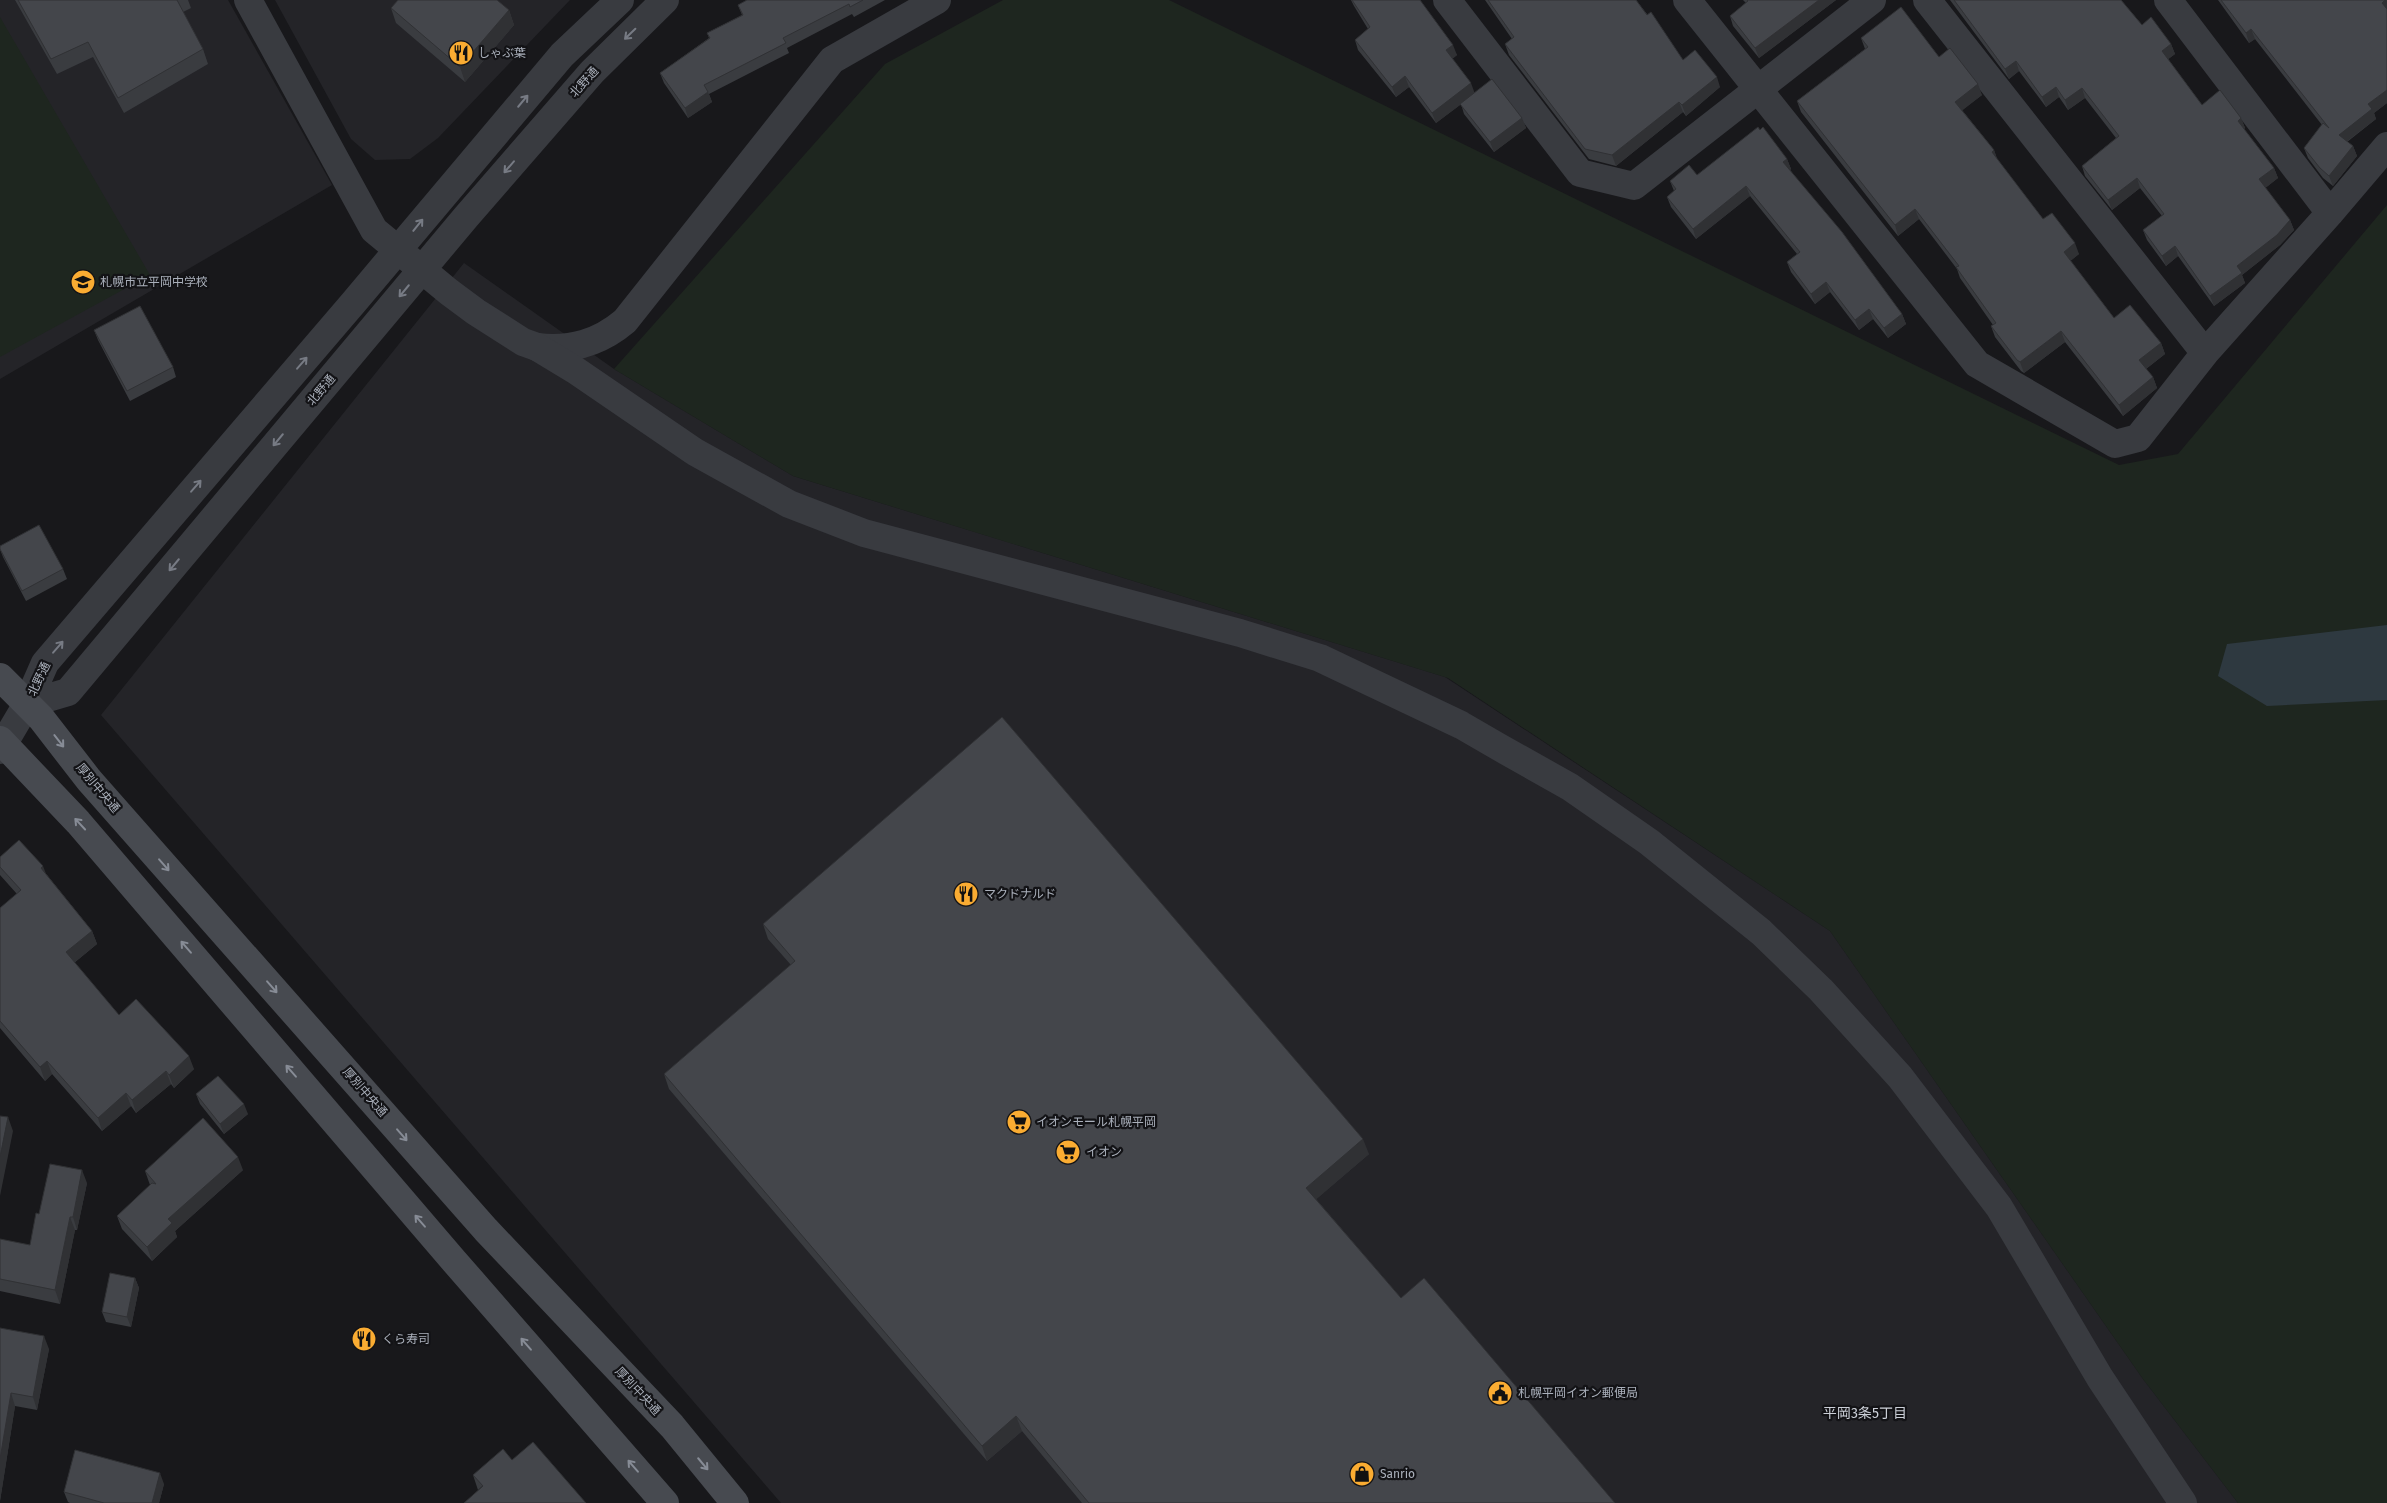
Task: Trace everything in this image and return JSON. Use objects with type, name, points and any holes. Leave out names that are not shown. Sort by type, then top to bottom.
[{"type":"main road","name":"厚別中央通","points":[[0,677],[41,718],[89,780],[486,1230],[672,1426],[736,1503]]},
{"type":"main road","points":[[1,745],[78,822],[448,1254],[665,1503]]},
{"type":"street","points":[[248,0],[374,230],[449,292],[483,316],[523,342],[537,347],[575,370],[695,452],[789,504],[864,533],[1240,633],[1320,658],[1461,725],[1499,746],[1570,787],[1649,842],[1760,932],[1821,990],[1900,1077],[1999,1207],[2100,1378],[2183,1503]]},
{"type":"street","name":"北野通","points":[[27,704],[45,663],[562,55],[620,0]]},
{"type":"street","name":"北野通","points":[[27,704],[68,692],[422,269],[592,72],[665,0]]},
{"type":"street","points":[[537,347],[552,349],[582,345],[612,331],[625,321],[832,60],[937,0]]},
{"type":"street","points":[[1447,0],[1580,173],[1634,186],[1759,91],[1872,0]]},
{"type":"street","points":[[1687,0],[1977,364],[2115,444],[2138,438],[2205,353],[2330,214],[2387,146]]},
{"type":"street","points":[[1928,0],[2205,353]]},
{"type":"street","points":[[2168,0],[2330,214]]},
{"type":"street","points":[[1,745],[27,704]]},
{"type":"shaded area","name":"札幌市立平岡中学校","points":[[0,0],[228,0],[332,185],[0,379]]},
{"type":"shaded area","points":[[275,0],[570,0],[438,138],[410,159],[375,160],[351,139]]},
{"type":"shaded area","points":[[1003,0],[1169,0],[2119,465],[2178,454],[2387,205],[2387,1503],[2238,1503],[2143,1379],[1830,931],[1448,678],[793,476],[614,369],[885,64]]},
{"type":"shaded area","points":[[0,17],[150,275],[0,357]]},
{"type":"shaded area","points":[[464,263],[614,369],[793,476],[1445,677],[1830,931],[2143,1379],[2238,1503],[781,1503],[101,715]]},
{"type":"shaded area","points":[[2387,625],[2387,700],[2267,706],[2218,676],[2227,644]]},
{"type":"building","points":[[18,0],[177,0],[203,49],[118,98],[88,42],[51,59]]},
{"type":"building","name":"しゃぶ葉","points":[[398,0],[497,0],[509,10],[460,67],[391,8]]},
{"type":"building","points":[[747,0],[863,0],[850,7],[849,4],[783,38],[786,43],[704,85],[708,92],[685,108],[660,73],[710,38],[707,33],[743,15],[738,5]]},
{"type":"building","points":[[1352,0],[1420,0],[1453,45],[1446,50],[1471,83],[1432,113],[1405,76],[1392,87],[1355,40],[1370,27]]},
{"type":"building","points":[[1488,0],[1636,0],[1647,15],[1651,12],[1683,60],[1695,50],[1717,77],[1682,105],[1679,102],[1612,155],[1585,149],[1505,44],[1514,37]]},
{"type":"building","points":[[1747,0],[1819,0],[1755,48],[1730,16]]},
{"type":"building","points":[[1954,0],[2121,0],[2142,25],[2151,17],[2171,44],[2162,51],[2202,105],[2220,90],[2241,118],[2238,121],[2274,168],[2259,179],[2290,220],[2277,235],[2237,266],[2242,273],[2210,296],[2175,246],[2162,256],[2143,230],[2164,214],[2137,178],[2108,200],[2082,166],[2119,136],[2082,88],[2065,100],[2056,87],[2042,97],[2016,61],[2005,69]]},
{"type":"building","points":[[2221,0],[2385,0],[2382,3],[2387,9],[2387,90],[2368,104],[2372,109],[2339,135],[2353,146],[2329,176],[2304,148],[2323,123],[2329,128],[2251,29],[2246,33]]},
{"type":"building","points":[[1901,7],[1939,57],[1950,48],[1978,84],[1955,102],[1994,150],[1992,152],[2043,219],[2052,213],[2075,243],[2064,252],[2114,318],[2130,305],[2161,343],[2139,360],[2153,377],[2119,405],[2061,331],[2020,362],[2017,360],[1991,326],[1996,323],[1956,267],[1959,266],[1915,209],[1895,225],[1797,101],[1868,47],[1861,38]]},
{"type":"building","points":[[1492,79],[1522,118],[1490,142],[1460,104]]},
{"type":"building","points":[[1758,127],[1760,130],[1763,127],[1787,159],[1783,162],[1842,232],[1902,314],[1884,328],[1869,309],[1855,320],[1826,282],[1811,294],[1787,262],[1800,252],[1746,186],[1693,229],[1667,197],[1676,189],[1670,181],[1689,165],[1697,175]]},
{"type":"building","points":[[140,306],[173,367],[127,391],[94,330]]},
{"type":"building","points":[[39,525],[63,569],[22,591],[0,546]]},
{"type":"building","name":"イオンモール札幌平岡","points":[[1002,717],[1363,1139],[1306,1188],[1401,1298],[1424,1278],[1615,1503],[1089,1503],[1016,1416],[982,1446],[664,1074],[795,961],[763,924]]},
{"type":"building","points":[[19,840],[43,866],[41,868],[92,931],[66,952],[119,1015],[136,999],[189,1056],[169,1075],[166,1071],[132,1100],[126,1093],[98,1118],[47,1061],[40,1067],[0,1021],[0,908],[21,890],[0,867],[0,857]]},
{"type":"building","points":[[218,1076],[244,1104],[220,1124],[196,1094]]},
{"type":"building","points":[[0,1116],[8,1117],[0,1157]]},
{"type":"building","points":[[203,1118],[238,1157],[168,1219],[172,1223],[147,1247],[117,1216],[152,1183],[156,1184],[145,1171]]},
{"type":"building","points":[[50,1164],[82,1170],[73,1217],[70,1217],[55,1290],[0,1279],[0,1239],[30,1245],[36,1213],[39,1214]]},
{"type":"building","points":[[110,1273],[135,1278],[127,1317],[102,1312]]},
{"type":"building","points":[[0,1328],[44,1336],[33,1397],[11,1393],[0,1459]]},
{"type":"building","points":[[533,1442],[586,1503],[464,1503],[483,1486],[473,1475],[503,1449],[512,1460]]},
{"type":"building","points":[[75,1450],[160,1473],[152,1503],[104,1503],[64,1492]]},
{"type":"place","name":"しゃぶ葉","points":[[461,53]]},
{"type":"place","name":"札幌市立平岡中学校","points":[[83,282]]},
{"type":"place","name":"マクドナルド","points":[[966,894]]},
{"type":"place","name":"イオンモール札幌平岡","points":[[1019,1122]]},
{"type":"place","name":"イオン","points":[[1068,1152]]},
{"type":"place","name":"くら寿司","points":[[364,1339]]},
{"type":"place","name":"札幌平岡イオン郵便局","points":[[1500,1393]]},
{"type":"place","name":"Sanrio","points":[[1362,1474]]},
{"type":"district","name":"平岡3条5丁目","points":[[1865,1413]]}]
